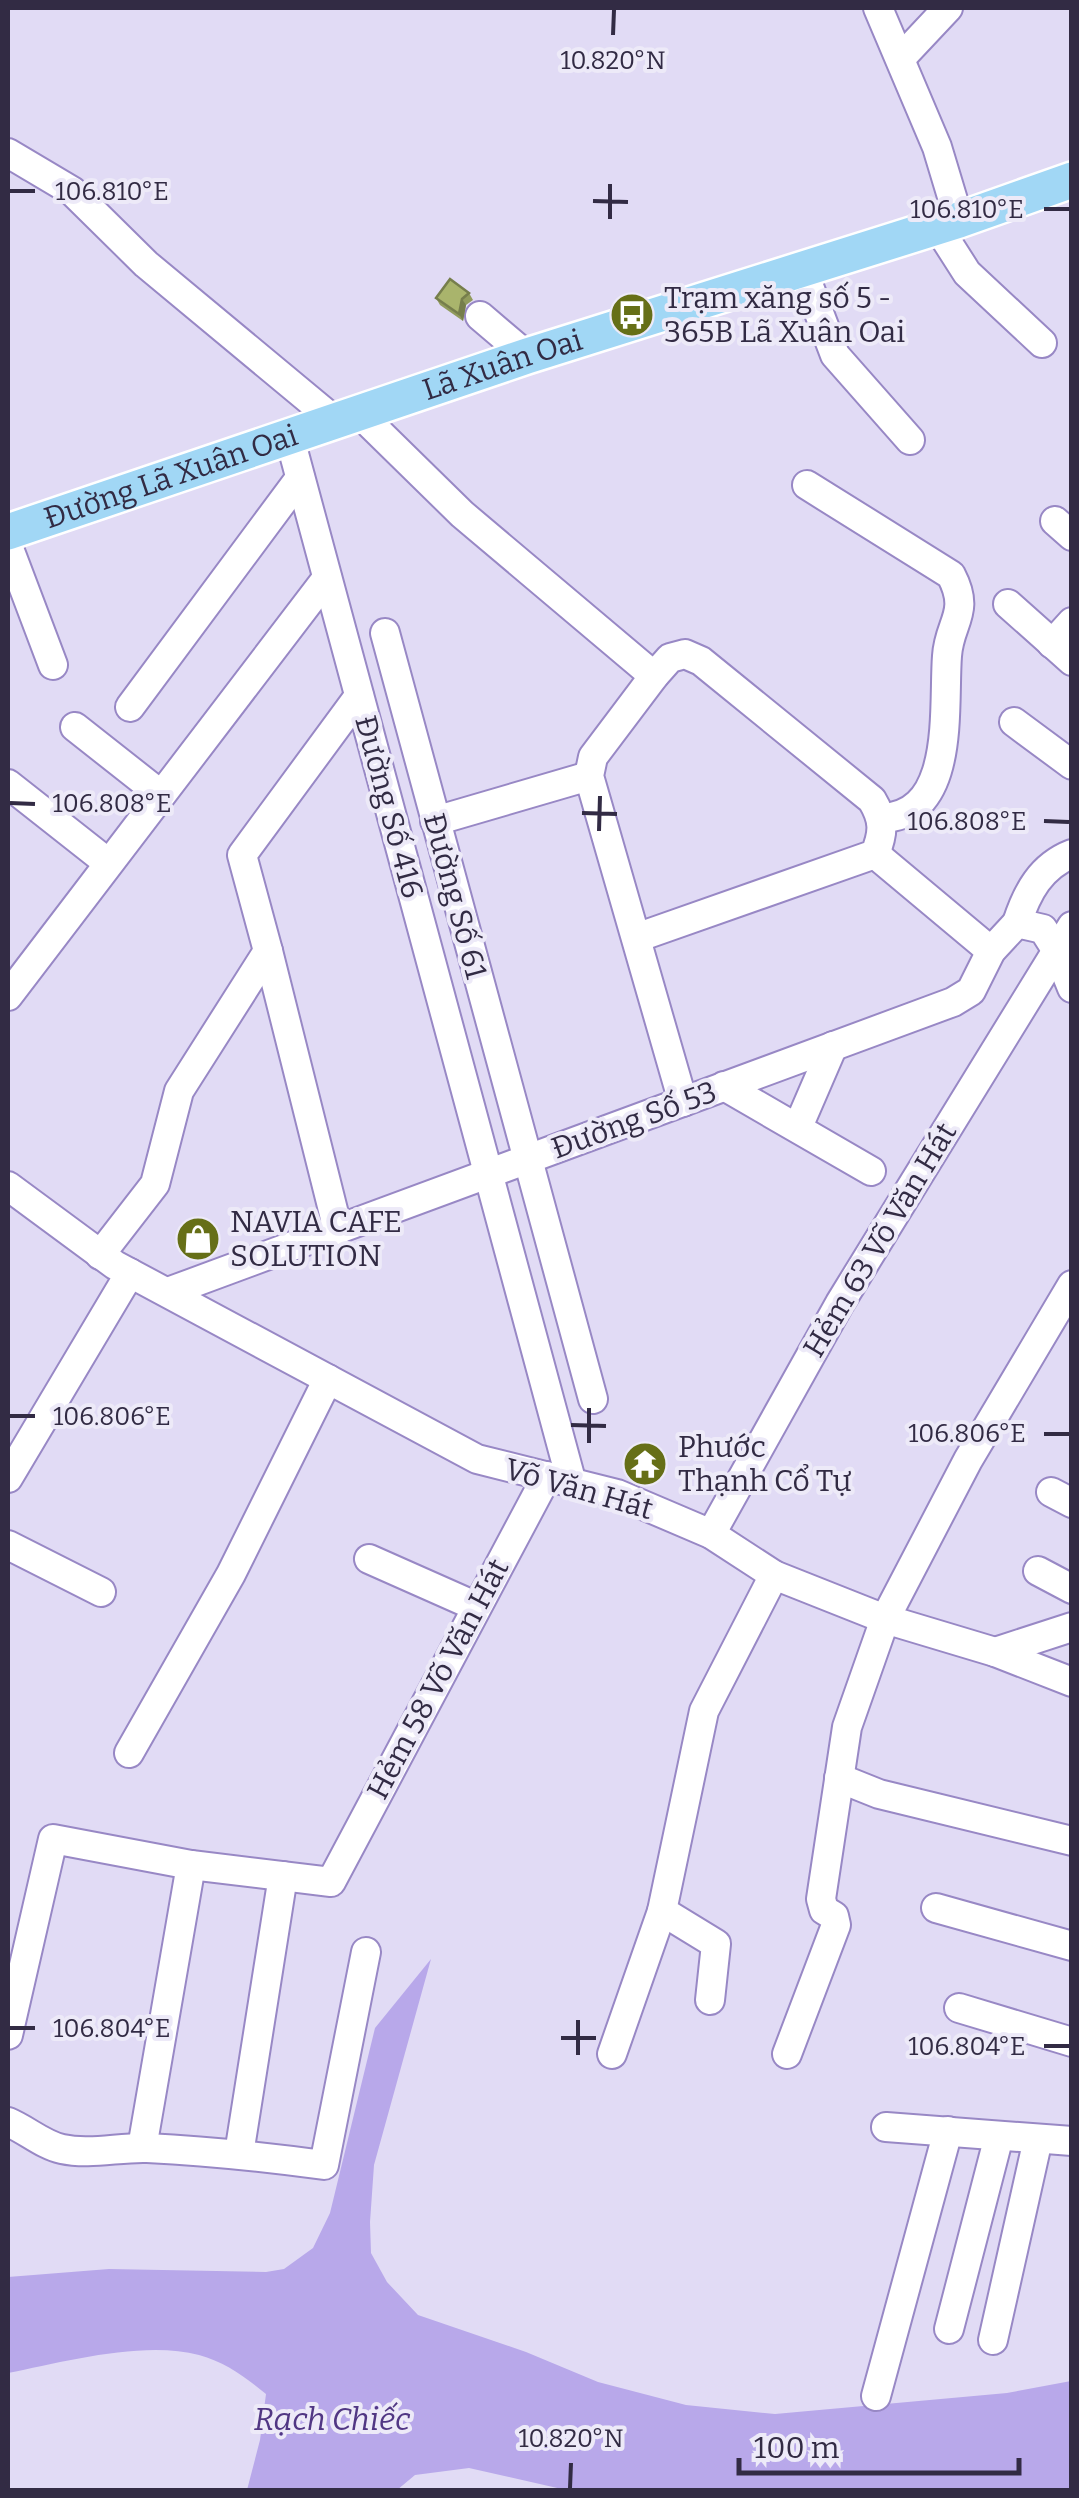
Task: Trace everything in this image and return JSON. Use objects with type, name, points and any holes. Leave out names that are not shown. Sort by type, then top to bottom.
[{"type":"main road","name":"Lã Xuân Oai","points":[[348,417],[1072,180]]},
{"type":"main road","name":"Đường Lã Xuân Oai","points":[[8,532],[348,417]]},
{"type":"street","points":[[878,8],[937,147],[948,223],[967,273],[1042,343]]},
{"type":"street","points":[[901,58],[948,8]]},
{"type":"street","points":[[8,153],[72,191],[146,264],[348,417],[654,676]]},
{"type":"street","points":[[802,268],[835,354],[910,440]]},
{"type":"street","points":[[480,316],[527,356]]},
{"type":"street","name":"Đường Số 416","points":[[290,439],[486,1175],[559,1478]]},
{"type":"street","points":[[130,707],[300,478]]},
{"type":"street","points":[[808,484],[952,575],[961,594],[956,629],[947,650],[946,717],[934,781],[919,805],[903,817],[883,818]]},
{"type":"street","points":[[8,546],[53,665]]},
{"type":"street","points":[[8,996],[327,578]]},
{"type":"street","points":[[1008,604],[1062,652],[1072,622]]},
{"type":"street","name":"Đường Số 61","points":[[385,633],[593,1399]]},
{"type":"street","points":[[683,1102],[589,776],[593,757],[654,676],[670,658],[685,654],[701,661],[872,800],[883,818],[875,854]]},
{"type":"street","points":[[338,1230],[242,855],[359,696]]},
{"type":"street","points":[[1014,722],[1072,765]]},
{"type":"street","points":[[76,727],[160,794]]},
{"type":"street","points":[[435,821],[589,776]]},
{"type":"street","points":[[8,784],[107,862]]},
{"type":"street","points":[[636,938],[875,854]]},
{"type":"street","points":[[875,854],[991,951]]},
{"type":"street","name":"Đường Số 53","points":[[168,1292],[953,1002],[972,990],[991,951],[1017,923],[1025,899],[1051,862],[1072,854]]},
{"type":"street","points":[[1017,923],[1043,929],[1072,988]]},
{"type":"street","name":"Hẻm 63 Võ Văn Hát","points":[[711,1534],[840,1303],[1072,926]]},
{"type":"street","points":[[100,1254],[155,1184],[179,1091],[268,951]]},
{"type":"street","points":[[798,1127],[833,1046]]},
{"type":"street","points":[[724,1086],[871,1171]]},
{"type":"street","name":"Võ Văn Hát","points":[[8,1188],[130,1273],[477,1459],[617,1494],[711,1534],[774,1575],[885,1619],[995,1652],[1072,1682]]},
{"type":"street","points":[[8,1478],[130,1273]]},
{"type":"street","points":[[786,2054],[836,1925],[821,1900],[848,1728],[885,1619],[968,1460],[1072,1284]]},
{"type":"street","points":[[129,1753],[231,1574],[328,1379]]},
{"type":"street","name":"Hẻm 58 Võ Văn Hát","points":[[283,1876],[330,1882],[476,1606],[559,1478]]},
{"type":"street","points":[[8,1545],[102,1592]]},
{"type":"street","points":[[369,1559],[476,1606]]},
{"type":"street","points":[[1038,1571],[1072,1589]]},
{"type":"street","points":[[612,2054],[662,1911],[704,1711],[774,1575]]},
{"type":"street","points":[[995,1652],[1072,1627]]},
{"type":"street","points":[[840,1778],[879,1794],[1072,1841]]},
{"type":"street","points":[[8,2035],[53,1839],[283,1876],[240,2154]]},
{"type":"street","points":[[142,2148],[190,1864]]},
{"type":"street","points":[[936,1908],[1072,1946]]},
{"type":"street","points":[[662,1911],[716,1944],[710,2000]]},
{"type":"street","points":[[8,2122],[62,2149],[142,2148],[240,2154],[324,2165],[366,1952]]},
{"type":"street","points":[[959,2008],[1072,2042]]},
{"type":"street","points":[[886,2126],[1072,2141]]},
{"type":"street","points":[[876,2396],[948,2131]]},
{"type":"street","points":[[949,2329],[999,2136]]},
{"type":"street","points":[[994,2340],[1038,2139]]},
{"type":"water","name":"Rạch Chiếc","points":[[431,1959],[374,2165],[370,2222],[371,2253],[387,2282],[418,2315],[598,2382],[686,2405],[775,2414],[1007,2393],[1071,2381],[1071,2490],[566,2490],[469,2468],[415,2475],[397,2490],[247,2490],[260,2440],[266,2394],[217,2362],[177,2351],[129,2351],[8,2373],[8,2277],[109,2269],[266,2272],[284,2269],[313,2248],[330,2213],[375,2028]]},
{"type":"building","points":[[450,279],[469,293],[462,299],[459,314],[436,298]]},
{"type":"place","name":"Trạm xăng số 5 - 365B Lã Xuân Oai","points":[[632,315]]},
{"type":"place","name":"NAVIA CAFE SOLUTION","points":[[198,1239]]},
{"type":"place","name":"Phước Thạnh Cổ Tự","points":[[645,1464]]}]
